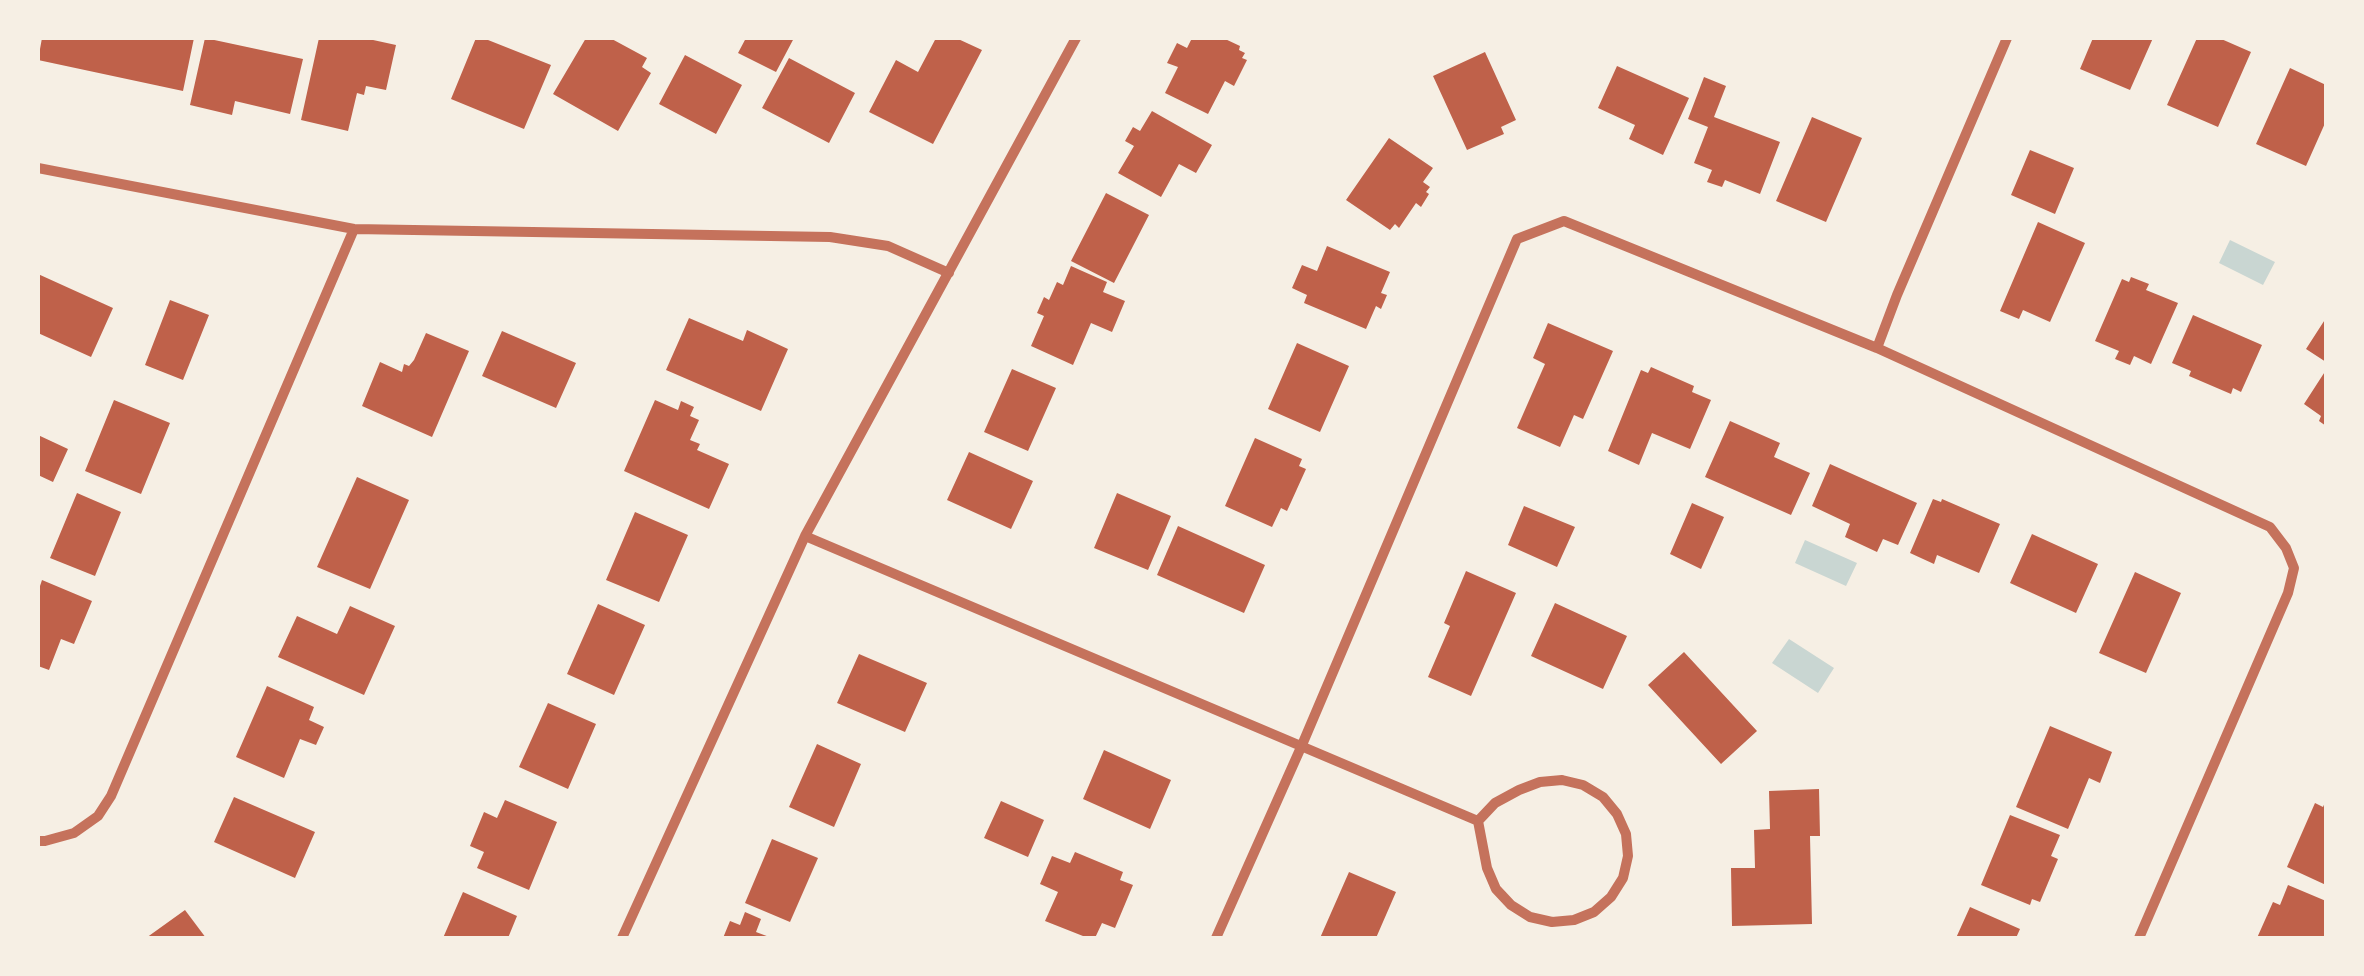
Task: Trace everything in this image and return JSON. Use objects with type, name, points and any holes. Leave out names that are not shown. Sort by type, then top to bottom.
[{"type":"street","points":[[622,938],[804,536],[1076,38]]},
{"type":"street","points":[[1877,348],[2007,38]]},
{"type":"street","points":[[38,168],[354,229],[830,236],[888,246],[948,273]]},
{"type":"street","points":[[1216,938],[1517,238],[1564,221],[1877,348],[2270,527],[2286,548],[2294,568],[2288,593],[2140,938]]},
{"type":"street","points":[[38,841],[74,833],[98,816],[112,796],[354,229]]},
{"type":"street","points":[[804,536],[1478,821]]},
{"type":"street","points":[[1562,780],[1584,785],[1603,797],[1626,834],[1628,856],[1623,878],[1611,897],[1594,912],[1574,920],[1552,922],[1530,917],[1496,889],[1487,868],[1478,821],[1494,803],[1540,782],[1562,780]]},
{"type":"shaded area","points":[[2230,240],[2275,262],[2263,285],[2219,263]]},
{"type":"shaded area","points":[[1805,540],[1857,563],[1846,586],[1795,563]]},
{"type":"shaded area","points":[[1789,639],[1834,668],[1818,693],[1772,663]]},
{"type":"building","points":[[42,38],[194,38],[183,91],[38,60]]},
{"type":"building","points":[[205,38],[303,59],[290,114],[235,101],[232,115],[190,105]]},
{"type":"building","points":[[319,38],[364,38],[396,45],[386,90],[366,86],[364,95],[357,93],[348,131],[301,120]]},
{"type":"building","points":[[476,38],[551,65],[524,129],[451,99]]},
{"type":"building","points":[[586,38],[610,38],[647,58],[642,67],[651,73],[618,131],[553,94]]},
{"type":"building","points":[[746,38],[794,38],[776,72],[738,53]]},
{"type":"building","points":[[936,38],[956,38],[982,50],[933,144],[869,112],[896,60],[918,72]]},
{"type":"building","points":[[1192,38],[1223,38],[1240,46],[1239,50],[1245,53],[1242,58],[1247,60],[1234,86],[1225,81],[1208,114],[1165,93],[1178,67],[1167,63],[1177,43],[1187,48]]},
{"type":"building","points":[[2093,38],[2153,38],[2130,90],[2080,69]]},
{"type":"building","points":[[2197,38],[2219,38],[2251,52],[2218,127],[2167,105]]},
{"type":"building","points":[[1485,52],[1516,120],[1501,127],[1504,134],[1467,150],[1433,76]]},
{"type":"building","points":[[685,55],[742,85],[716,134],[659,104]]},
{"type":"building","points":[[789,58],[855,93],[829,143],[762,108]]},
{"type":"building","points":[[1617,66],[1689,98],[1663,155],[1629,139],[1635,125],[1598,108]]},
{"type":"building","points":[[2290,68],[2326,85],[2326,121],[2306,166],[2256,144]]},
{"type":"building","points":[[1704,77],[1726,86],[1714,117],[1780,142],[1760,194],[1725,180],[1722,187],[1707,182],[1712,170],[1694,163],[1708,127],[1688,119]]},
{"type":"building","points":[[1152,111],[1212,145],[1196,173],[1179,164],[1161,197],[1118,173],[1134,146],[1125,141],[1133,127],[1140,131]]},
{"type":"building","points":[[1812,117],[1862,138],[1826,222],[1776,201]]},
{"type":"building","points":[[1389,138],[1433,168],[1423,182],[1430,187],[1421,207],[1416,203],[1399,228],[1395,224],[1390,230],[1346,200]]},
{"type":"building","points":[[2030,150],[2074,168],[2055,214],[2011,195]]},
{"type":"building","points":[[1106,193],[1149,215],[1114,283],[1071,261]]},
{"type":"building","points":[[2038,222],[2085,243],[2050,322],[2023,310],[2019,319],[2000,311]]},
{"type":"building","points":[[1327,246],[1390,272],[1381,293],[1387,295],[1381,309],[1376,306],[1366,329],[1304,303],[1307,295],[1292,288],[1302,265],[1317,271]]},
{"type":"building","points":[[1071,266],[1107,282],[1103,292],[1125,301],[1112,332],[1091,323],[1073,365],[1031,346],[1044,316],[1037,313],[1044,297],[1049,300],[1057,282],[1063,285]]},
{"type":"building","points":[[38,274],[113,308],[91,357],[38,333]]},
{"type":"building","points":[[2131,277],[2149,284],[2146,290],[2178,303],[2151,364],[2134,356],[2130,365],[2115,359],[2119,351],[2095,341],[2122,279],[2129,282]]},
{"type":"building","points":[[170,300],[209,315],[183,380],[145,365]]},
{"type":"building","points":[[2193,315],[2262,345],[2241,392],[2233,388],[2231,394],[2189,376],[2191,371],[2172,363]]},
{"type":"building","points":[[689,318],[743,341],[747,330],[788,349],[761,411],[666,370]]},
{"type":"building","points":[[2326,318],[2326,362],[2306,349]]},
{"type":"building","points":[[1548,323],[1613,351],[1583,419],[1574,415],[1560,447],[1517,428],[1545,364],[1533,358]]},
{"type":"building","points":[[502,331],[576,363],[556,408],[482,376]]},
{"type":"building","points":[[426,333],[469,351],[432,437],[362,406],[380,362],[402,372],[404,364],[409,366],[414,360]]},
{"type":"building","points":[[1297,343],[1349,366],[1320,432],[1268,409]]},
{"type":"building","points":[[1651,367],[1694,386],[1692,392],[1711,400],[1690,449],[1652,433],[1639,465],[1608,451],[1641,370],[1648,373]]},
{"type":"building","points":[[1012,369],[1056,388],[1028,451],[984,432]]},
{"type":"building","points":[[2326,370],[2326,426],[2319,421],[2321,416],[2304,404]]},
{"type":"building","points":[[114,400],[170,423],[141,494],[85,471]]},
{"type":"building","points":[[655,400],[678,410],[681,401],[694,407],[690,416],[699,420],[690,440],[700,444],[697,450],[729,464],[709,509],[624,471]]},
{"type":"building","points":[[1730,421],[1780,443],[1774,457],[1810,473],[1791,515],[1705,477]]},
{"type":"building","points":[[38,435],[68,449],[53,482],[38,475]]},
{"type":"building","points":[[1255,438],[1302,459],[1299,466],[1306,469],[1287,511],[1281,508],[1272,527],[1225,506]]},
{"type":"building","points":[[969,452],[1033,481],[1011,529],[947,500]]},
{"type":"building","points":[[1830,464],[1917,503],[1898,545],[1883,539],[1877,552],[1845,537],[1850,524],[1812,506]]},
{"type":"building","points":[[357,477],[409,500],[370,589],[317,567]]},
{"type":"building","points":[[77,493],[121,512],[95,576],[50,558]]},
{"type":"building","points":[[1117,493],[1171,516],[1148,570],[1094,548]]},
{"type":"building","points":[[1933,499],[1942,499],[2000,524],[1979,573],[1937,555],[1934,564],[1910,553]]},
{"type":"building","points":[[1692,503],[1724,517],[1701,569],[1670,554]]},
{"type":"building","points":[[1524,506],[1575,527],[1557,567],[1508,545]]},
{"type":"building","points":[[635,512],[688,535],[659,602],[606,580]]},
{"type":"building","points":[[1178,526],[1265,565],[1244,613],[1157,575]]},
{"type":"building","points":[[2032,534],[2098,564],[2076,613],[2010,583]]},
{"type":"building","points":[[1466,571],[1516,593],[1471,696],[1428,677],[1450,626],[1444,623]]},
{"type":"building","points":[[2135,572],[2181,593],[2146,673],[2099,653]]},
{"type":"building","points":[[42,580],[92,601],[74,644],[61,639],[49,670],[38,666],[38,592]]},
{"type":"building","points":[[1555,603],[1627,636],[1603,689],[1531,656]]},
{"type":"building","points":[[598,604],[645,625],[614,695],[567,674]]},
{"type":"building","points":[[350,606],[395,626],[364,695],[278,657],[297,616],[337,634]]},
{"type":"building","points":[[1684,652],[1757,731],[1721,764],[1648,685]]},
{"type":"building","points":[[859,654],[927,683],[905,732],[837,703]]},
{"type":"building","points":[[267,686],[314,707],[309,720],[324,727],[316,745],[300,739],[284,778],[236,757]]},
{"type":"building","points":[[548,703],[596,724],[568,789],[519,767]]},
{"type":"building","points":[[2050,726],[2112,752],[2100,783],[2089,778],[2068,829],[2016,807]]},
{"type":"building","points":[[817,744],[861,764],[834,827],[789,807]]},
{"type":"building","points":[[1104,750],[1171,780],[1150,829],[1083,799]]},
{"type":"building","points":[[1819,789],[1820,836],[1810,836],[1812,924],[1732,926],[1731,868],[1755,868],[1754,830],[1770,829],[1769,791]]},
{"type":"building","points":[[234,797],[315,832],[295,878],[214,842]]},
{"type":"building","points":[[505,800],[557,822],[529,890],[477,868],[484,852],[470,846],[484,812],[497,818]]},
{"type":"building","points":[[2326,800],[2326,885],[2287,867],[2315,803],[2323,807]]},
{"type":"building","points":[[1001,801],[1044,820],[1028,857],[984,838]]},
{"type":"building","points":[[2010,815],[2060,835],[2051,856],[2058,859],[2040,902],[2032,899],[2030,905],[1981,885]]},
{"type":"building","points":[[772,839],[818,858],[790,922],[745,903]]},
{"type":"building","points":[[1075,852],[1123,872],[1120,880],[1133,885],[1115,928],[1102,923],[1095,938],[1045,921],[1058,892],[1040,884],[1052,856],[1070,863]]},
{"type":"building","points":[[1349,872],[1396,892],[1376,938],[1320,938]]},
{"type":"building","points":[[2288,885],[2326,901],[2323,938],[2257,938],[2273,902],[2280,905]]},
{"type":"building","points":[[463,892],[517,916],[508,938],[443,938]]},
{"type":"building","points":[[1970,907],[2020,929],[2016,938],[1956,938]]},
{"type":"building","points":[[185,910],[206,938],[146,938]]},
{"type":"building","points":[[745,912],[761,919],[756,932],[772,938],[723,938],[730,921],[740,925]]}]
